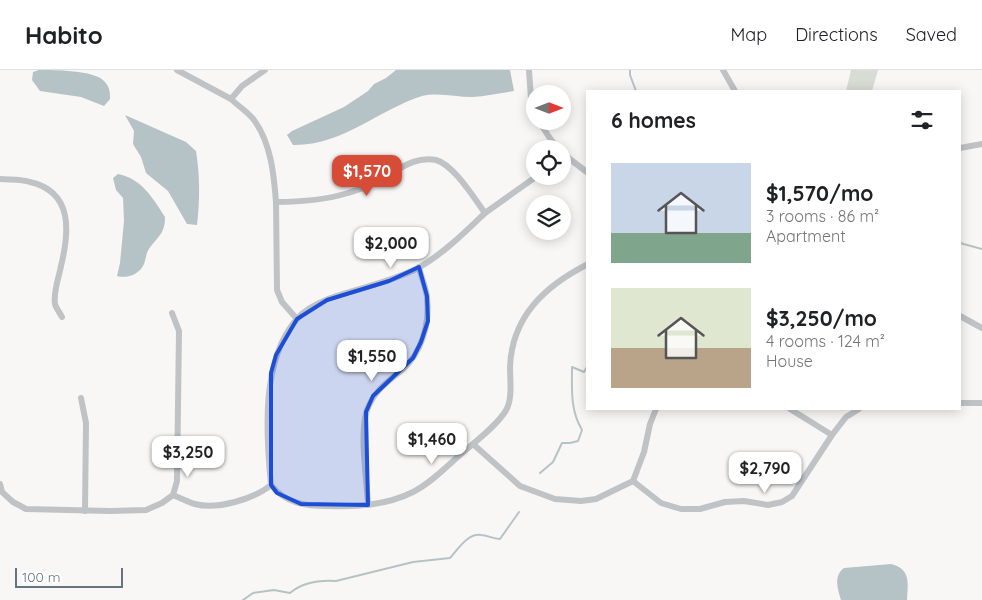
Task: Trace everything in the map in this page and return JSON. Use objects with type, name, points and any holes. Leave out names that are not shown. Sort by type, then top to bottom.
[{"type":"street","points":[[177,70],[231,99],[254,120],[264,138],[275,183],[277,290],[282,302],[297,318]]},
{"type":"street","points":[[231,99],[242,86],[265,70]]},
{"type":"street","points":[[528,70],[530,85]]},
{"type":"street","points":[[722,70],[734,90]]},
{"type":"street","points":[[961,148],[982,144]]},
{"type":"street","points":[[276,202],[319,200],[347,194],[375,183],[405,165],[421,159],[437,161],[452,170],[485,213]]},
{"type":"street","points":[[571,160],[586,171]]},
{"type":"street","points":[[0,179],[31,182],[40,185],[48,189],[61,203],[67,218],[67,241],[57,285],[55,304],[62,317]]},
{"type":"street","points":[[526,184],[485,213],[455,242],[418,267],[389,282],[327,300],[297,318],[276,355],[271,373],[268,434],[271,485],[277,493],[292,502],[301,504],[368,505],[394,500],[414,491],[433,478],[474,444],[506,411],[509,400],[510,365],[513,346],[524,320],[545,291],[557,281],[586,265]]},
{"type":"street","points":[[368,505],[364,440],[366,412],[373,396],[413,358],[421,342],[428,321],[427,296],[418,267]]},
{"type":"street","points":[[0,484],[2,492],[13,502],[26,509],[41,510],[146,510],[162,503],[173,495],[178,481],[179,331],[172,313]]},
{"type":"street","points":[[961,317],[982,328]]},
{"type":"street","points":[[81,398],[86,423],[86,511]]},
{"type":"street","points":[[961,403],[982,403]]},
{"type":"street","points":[[474,444],[520,486],[554,499],[581,501],[596,499],[633,481],[644,452],[650,424],[656,410]]},
{"type":"street","points":[[792,410],[832,435]]},
{"type":"street","points":[[633,481],[661,503],[681,509],[700,509],[724,502],[744,501],[768,505],[782,502],[792,496],[846,417],[857,410]]},
{"type":"street","points":[[173,495],[195,504],[208,506],[247,498],[271,485]]},
{"type":"highlighted area","points":[[419,267],[427,296],[428,321],[421,342],[413,358],[373,396],[366,412],[368,505],[301,504],[277,493],[271,485],[271,373],[276,355],[297,319],[327,300],[389,281]]},
{"type":"shaded area","points":[[39,70],[73,71],[99,77],[107,85],[110,99],[104,106],[81,97],[40,91],[32,80],[33,72]]},
{"type":"shaded area","points":[[396,70],[510,70],[514,91],[472,97],[422,96],[406,102],[344,134],[311,144],[293,145],[287,135],[292,131],[344,107]]},
{"type":"shaded area","points":[[851,70],[878,70],[872,90],[846,90]]},
{"type":"shaded area","points":[[125,115],[186,142],[196,151],[199,188],[197,225],[187,224],[168,191],[146,173],[141,157],[133,144],[134,131]]},
{"type":"shaded area","points":[[118,174],[134,180],[146,190],[165,217],[162,231],[148,251],[140,271],[125,277],[117,276],[124,221],[123,198],[116,190],[113,178]]},
{"type":"shaded area","points":[[891,564],[902,569],[905,573],[908,582],[907,600],[841,600],[837,579],[844,568]]},
{"type":"waterway","points":[[630,70],[636,90]]},
{"type":"waterway","points":[[961,243],[982,249]]},
{"type":"waterway","points":[[540,473],[553,462],[562,443],[578,441],[582,430],[575,415],[572,367],[584,372],[586,368]]},
{"type":"waterway","points":[[243,600],[253,593],[274,590],[290,593],[300,586],[312,583],[336,581],[413,562],[450,558],[472,536],[483,535],[500,539],[519,512]]}]
